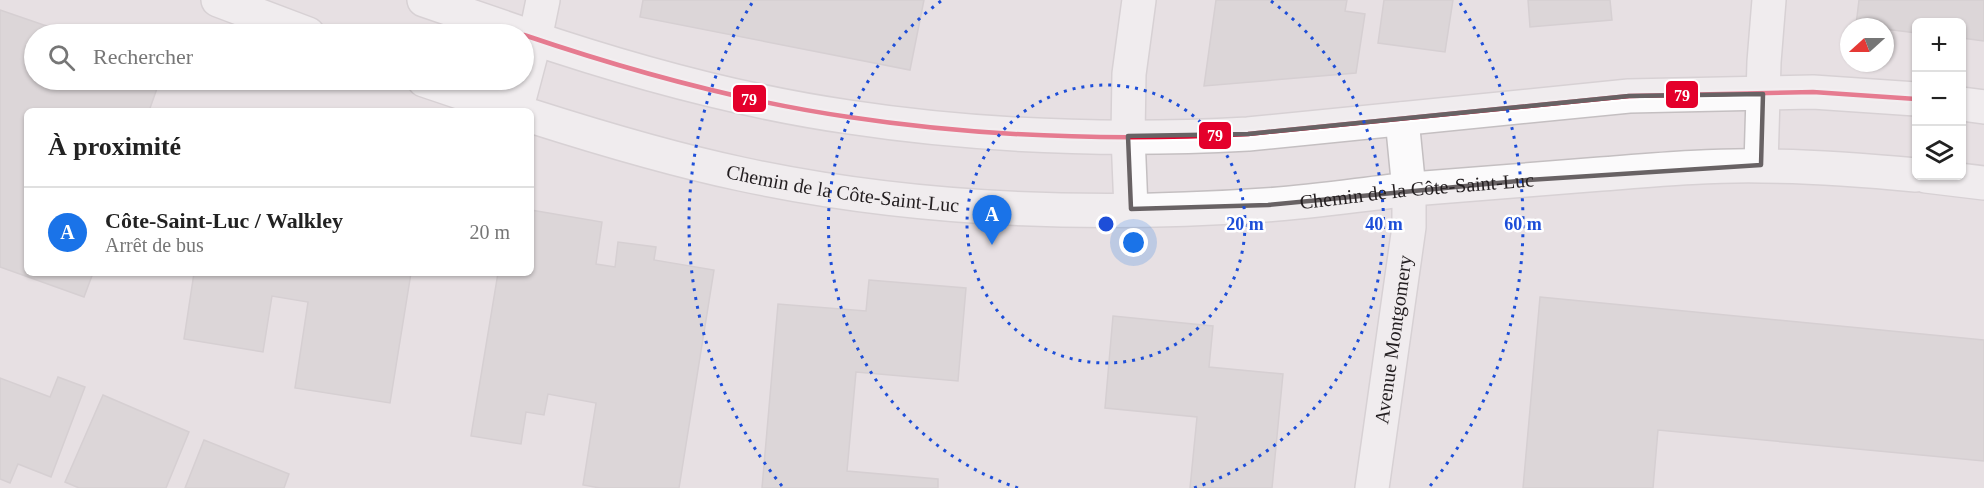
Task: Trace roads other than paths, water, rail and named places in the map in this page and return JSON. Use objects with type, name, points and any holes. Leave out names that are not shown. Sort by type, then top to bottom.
[{"type":"main road","points":[[219,0],[282,24]]},
{"type":"main road","points":[[424,0],[493,24]]},
{"type":"main road","points":[[532,24],[543,0]]},
{"type":"main road","points":[[1131,209],[1128,136],[1129,74],[1139,0]]},
{"type":"main road","points":[[1761,165],[1765,31],[1769,0]]},
{"type":"main road","points":[[534,38],[700,88],[784,106],[917,126],[1096,137],[1248,134],[1629,96],[1813,92],[1912,99]]},
{"type":"main road","points":[[454,90],[507,108]]},
{"type":"main road","points":[[516,108],[519,90]]},
{"type":"main road","points":[[1966,105],[1984,107]]},
{"type":"main road","name":"Chemin de la Côte-Saint-Luc","points":[[534,117],[683,160],[742,174],[811,187],[909,200],[1014,209],[1071,211],[1204,209],[1648,171],[1761,165],[1838,168],[1912,175]]},
{"type":"main road","name":"Avenue Montgomery","points":[[1372,488],[1409,227],[1409,190],[1402,120]]},
{"type":"main road","points":[[1959,180],[1984,183]]},
{"type":"place","name":"Côte-Saint-Luc / Walkley","points":[[992,245]]}]
